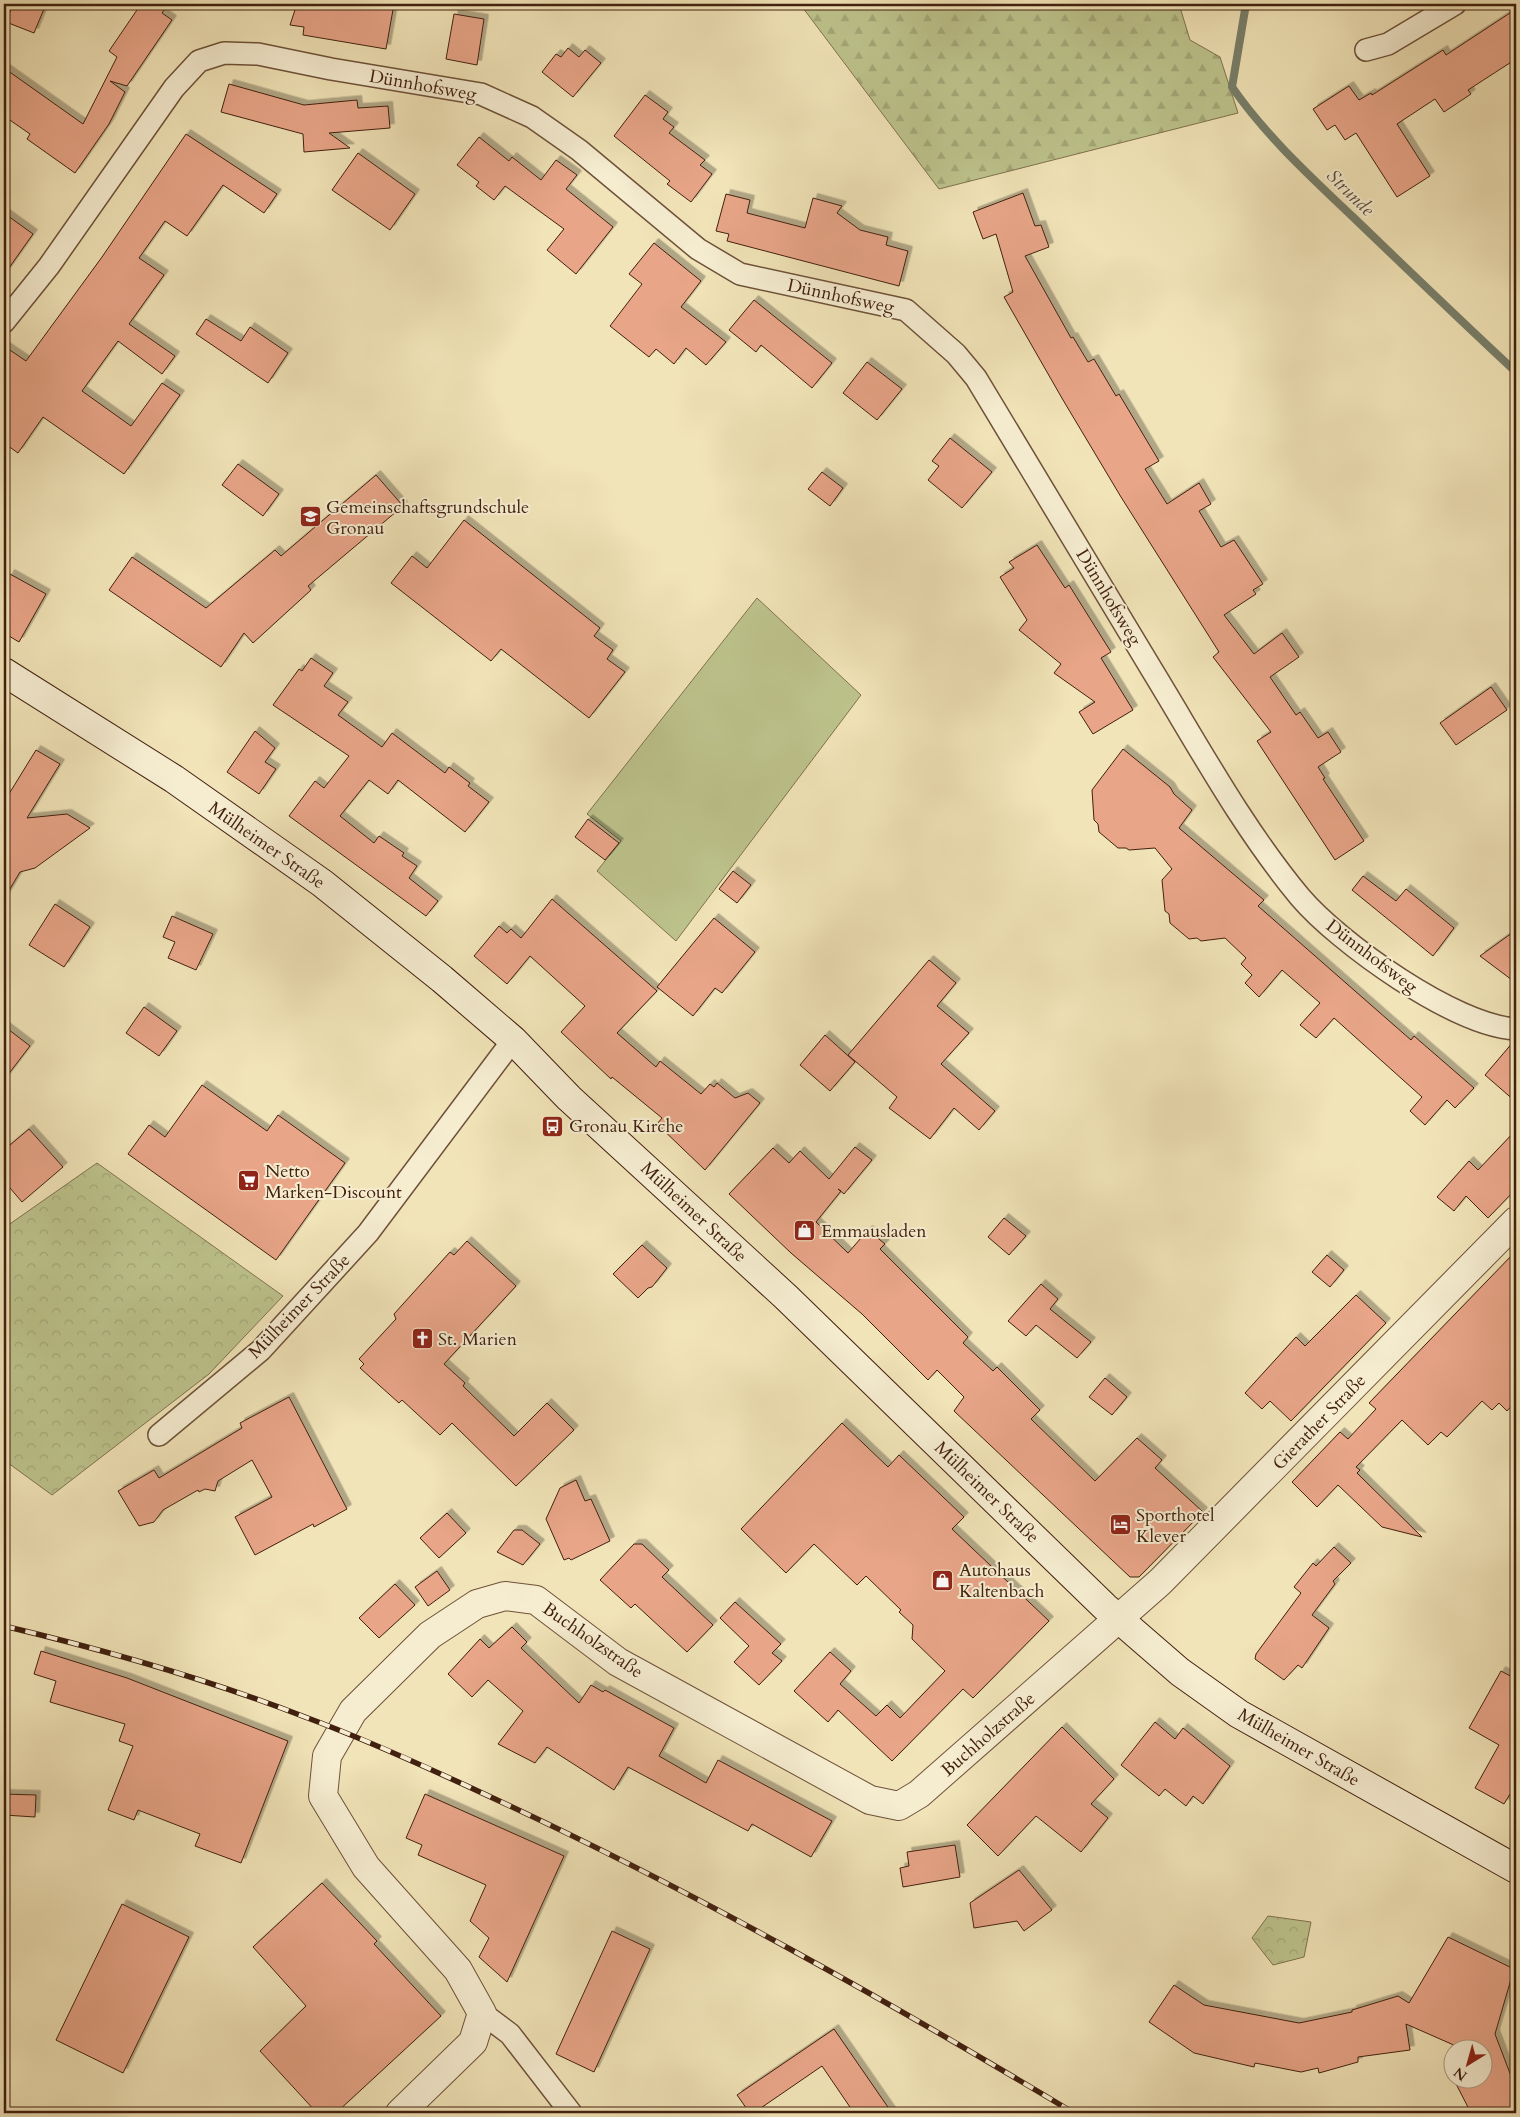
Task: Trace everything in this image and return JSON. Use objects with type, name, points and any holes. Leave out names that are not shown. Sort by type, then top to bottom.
[{"type":"street","points":[[1366,50],[1388,44],[1455,4]]},
{"type":"street","name":"Dünnhofsweg","points":[[4,322],[49,266],[174,88],[199,61],[224,53],[258,54],[332,69],[481,94],[532,116],[579,150],[698,249],[740,274],[906,310],[956,354],[976,378],[1247,828],[1301,898],[1337,934],[1423,994],[1465,1016],[1503,1028],[1516,1029]]},
{"type":"street","name":"Mülheimer Straße","points":[[4,672],[174,778],[322,883],[442,979],[513,1040],[569,1098],[786,1297],[1119,1619],[1180,1672],[1239,1714],[1516,1869]]},
{"type":"street","name":"Mülheimer Straße","points":[[159,1435],[261,1350],[368,1233],[513,1040]]},
{"type":"street","name":"Gierather Straße","points":[[1119,1619],[1268,1474],[1516,1221]]},
{"type":"street","name":"Buchholzstraße","points":[[482,2013],[458,1970],[366,1867],[323,1796],[327,1756],[352,1710],[430,1635],[477,1604],[505,1596],[536,1600],[618,1662],[870,1800],[899,1806],[919,1794],[1119,1619]]},
{"type":"street","points":[[400,2113],[473,2042],[482,2013],[510,2034],[571,2113]]},
{"type":"green space","points":[[800,4],[1179,4],[1190,40],[1220,57],[1238,113],[939,189]]},
{"type":"green space","points":[[757,598],[861,695],[676,941],[597,871],[621,841],[587,814]]},
{"type":"green space","points":[[97,1163],[283,1296],[209,1374],[52,1495],[4,1460],[4,1228]]},
{"type":"green space","points":[[1268,1916],[1311,1922],[1304,1957],[1273,1965],[1252,1938]]},
{"type":"building","points":[[13,4],[46,4],[34,33],[6,22]]},
{"type":"building","points":[[141,4],[168,4],[162,13],[172,20],[127,86],[110,81],[125,92],[109,124],[75,173],[27,139],[30,134],[4,116],[4,68],[83,124],[117,57],[109,51]]},
{"type":"building","points":[[297,4],[394,4],[386,49],[303,35],[304,27],[290,25]]},
{"type":"building","points":[[1516,9],[1516,59],[1468,90],[1471,94],[1444,112],[1435,99],[1397,124],[1430,176],[1397,197],[1356,133],[1345,140],[1335,125],[1327,130],[1313,109],[1349,86],[1359,100],[1371,93],[1372,95],[1443,50],[1446,55]]},
{"type":"building","points":[[454,14],[484,19],[477,65],[446,59]]},
{"type":"building","points":[[568,48],[579,57],[585,50],[601,63],[573,97],[542,72],[556,54],[561,57]]},
{"type":"building","points":[[229,84],[304,105],[357,100],[358,108],[388,106],[390,128],[329,133],[350,148],[304,152],[303,134],[221,112]]},
{"type":"building","points":[[645,95],[668,112],[663,119],[674,127],[669,133],[705,160],[700,165],[712,174],[691,202],[667,184],[670,181],[614,136]]},
{"type":"building","points":[[186,134],[277,194],[264,213],[223,185],[187,236],[165,221],[139,258],[164,275],[129,324],[175,356],[162,374],[118,341],[82,391],[131,426],[162,383],[180,395],[124,474],[43,417],[18,453],[4,443],[4,346],[26,361],[102,257]]},
{"type":"building","points":[[479,137],[509,161],[512,157],[541,180],[556,160],[577,175],[566,189],[613,227],[576,274],[547,250],[564,229],[505,186],[494,200],[476,186],[479,182],[457,165]]},
{"type":"building","points":[[358,153],[415,194],[390,230],[332,190]]},
{"type":"building","points":[[1023,193],[1035,226],[1041,225],[1049,247],[1025,256],[1071,338],[1073,337],[1088,362],[1094,359],[1116,396],[1119,394],[1159,461],[1145,469],[1167,504],[1199,483],[1211,504],[1199,511],[1221,547],[1234,540],[1263,584],[1253,590],[1256,594],[1224,615],[1254,654],[1282,633],[1299,657],[1270,677],[1296,715],[1300,712],[1318,738],[1328,732],[1341,752],[1318,767],[1325,778],[1323,779],[1364,841],[1335,860],[1257,741],[1271,732],[1213,657],[1219,652],[1121,497],[1004,297],[1013,292],[996,234],[983,239],[973,212]]},
{"type":"building","points":[[726,194],[750,200],[747,213],[805,228],[813,198],[842,206],[837,213],[860,230],[888,237],[886,245],[908,251],[899,286],[727,241],[729,234],[716,231]]},
{"type":"building","points":[[4,213],[33,234],[4,275]]},
{"type":"building","points":[[654,243],[701,281],[681,307],[726,342],[706,365],[686,348],[674,364],[656,349],[649,357],[610,326],[642,284],[629,274]]},
{"type":"building","points":[[754,300],[832,363],[812,388],[761,345],[756,352],[729,330]]},
{"type":"building","points":[[206,319],[241,341],[250,327],[288,353],[268,383],[196,334]]},
{"type":"building","points":[[867,362],[902,389],[877,420],[843,393]]},
{"type":"building","points":[[950,438],[992,472],[962,508],[928,480],[939,466],[932,461]]},
{"type":"building","points":[[238,464],[279,494],[263,516],[222,485]]},
{"type":"building","points":[[822,472],[843,488],[830,506],[808,489]]},
{"type":"building","points":[[376,475],[403,506],[308,586],[311,590],[253,643],[244,633],[221,667],[109,590],[132,557],[206,608],[275,550],[281,556]]},
{"type":"building","points":[[464,520],[600,628],[594,636],[613,650],[607,659],[625,672],[589,718],[501,649],[491,661],[391,583],[412,556],[427,568]]},
{"type":"building","points":[[1037,545],[1065,588],[1069,585],[1111,652],[1101,658],[1133,710],[1093,734],[1079,712],[1095,702],[1054,673],[1061,664],[1019,630],[1027,620],[1000,577],[1014,568],[1009,562]]},
{"type":"building","points":[[10,574],[46,594],[19,642],[4,633],[4,586]]},
{"type":"building","points":[[311,658],[333,673],[324,686],[348,702],[338,715],[382,747],[392,733],[445,773],[449,767],[470,783],[468,786],[489,802],[465,832],[398,780],[388,794],[369,780],[340,816],[374,843],[379,836],[404,853],[402,856],[417,866],[409,878],[438,901],[426,916],[289,816],[315,781],[324,788],[349,756],[273,705],[299,669],[302,671]]},
{"type":"building","points":[[1491,687],[1507,710],[1456,745],[1440,723]]},
{"type":"building","points":[[255,731],[275,748],[265,762],[276,769],[259,794],[227,772]]},
{"type":"building","points":[[1123,749],[1170,787],[1174,794],[1192,810],[1179,828],[1264,900],[1258,906],[1411,1040],[1414,1036],[1474,1088],[1455,1108],[1447,1100],[1425,1125],[1410,1111],[1422,1097],[1334,1018],[1316,1038],[1300,1025],[1320,1003],[1282,970],[1259,997],[1245,983],[1252,975],[1241,964],[1246,958],[1225,938],[1201,941],[1197,938],[1189,939],[1170,923],[1169,914],[1165,911],[1162,880],[1172,869],[1155,848],[1129,850],[1118,848],[1099,832],[1098,824],[1094,820],[1092,790]]},
{"type":"building","points":[[36,750],[60,764],[27,818],[67,814],[90,828],[35,868],[20,872],[4,899],[4,802]]},
{"type":"building","points":[[588,819],[619,843],[605,860],[575,837]]},
{"type":"building","points":[[733,871],[751,885],[737,903],[719,889]]},
{"type":"building","points":[[1363,876],[1396,901],[1406,889],[1454,928],[1433,956],[1352,890]]},
{"type":"building","points":[[552,899],[657,991],[617,1033],[656,1067],[660,1061],[701,1094],[710,1084],[714,1087],[717,1083],[735,1098],[748,1093],[760,1103],[705,1170],[657,1124],[662,1118],[612,1077],[611,1079],[561,1032],[585,1006],[530,956],[507,984],[474,956],[499,926],[507,933],[511,929],[521,938]]},
{"type":"building","points":[[55,904],[90,927],[64,967],[29,945]]},
{"type":"building","points":[[172,916],[213,934],[196,970],[168,958],[175,942],[163,937]]},
{"type":"building","points":[[714,918],[755,952],[722,993],[715,988],[693,1016],[657,987]]},
{"type":"building","points":[[1516,930],[1516,983],[1480,956]]},
{"type":"building","points":[[929,960],[956,983],[937,1006],[969,1033],[941,1064],[995,1111],[979,1130],[954,1108],[930,1139],[889,1108],[897,1097],[848,1055]]},
{"type":"building","points":[[144,1007],[177,1031],[159,1056],[126,1033]]},
{"type":"building","points":[[4,1026],[30,1046],[4,1080]]},
{"type":"building","points":[[825,1035],[855,1062],[830,1091],[800,1065]]},
{"type":"building","points":[[1516,1041],[1516,1102],[1485,1075]]},
{"type":"building","name":"Netto Marken-Discount","points":[[202,1085],[267,1131],[278,1115],[345,1163],[276,1260],[128,1154],[149,1125],[165,1137]]},
{"type":"building","points":[[29,1129],[63,1167],[22,1202],[4,1181],[4,1150]]},
{"type":"building","points":[[1516,1130],[1516,1189],[1488,1218],[1466,1196],[1454,1211],[1437,1197],[1469,1161],[1478,1170]]},
{"type":"building","points":[[855,1147],[872,1160],[844,1194],[841,1191],[816,1222],[848,1253],[868,1230],[885,1244],[880,1249],[968,1337],[963,1343],[993,1371],[997,1367],[1040,1410],[1031,1419],[1095,1481],[1137,1438],[1162,1460],[1155,1468],[1203,1512],[1139,1577],[1130,1577],[954,1411],[964,1397],[937,1370],[928,1380],[862,1314],[791,1253],[729,1194],[773,1148],[789,1163],[800,1151],[829,1179]]},
{"type":"building","points":[[1004,1218],[1026,1236],[1009,1255],[988,1237]]},
{"type":"building","name":"St. Marien","points":[[467,1241],[516,1286],[444,1364],[465,1383],[463,1386],[514,1436],[547,1403],[574,1430],[516,1486],[452,1423],[440,1435],[402,1400],[399,1403],[360,1368],[364,1364],[359,1359],[396,1319],[394,1314],[450,1252],[454,1255]]},
{"type":"building","points":[[642,1245],[667,1268],[652,1287],[648,1288],[638,1298],[613,1274]]},
{"type":"building","points":[[1516,1251],[1516,1401],[1507,1411],[1499,1403],[1492,1410],[1482,1401],[1447,1437],[1441,1432],[1428,1445],[1402,1420],[1356,1467],[1360,1470],[1357,1473],[1422,1537],[1382,1527],[1338,1485],[1317,1507],[1292,1482],[1340,1432],[1348,1439],[1376,1409],[1369,1403]]},
{"type":"building","points":[[1327,1255],[1344,1270],[1330,1287],[1312,1272]]},
{"type":"building","points":[[1041,1284],[1058,1299],[1050,1309],[1091,1342],[1077,1358],[1036,1325],[1026,1336],[1008,1321]]},
{"type":"building","points":[[1356,1295],[1386,1323],[1291,1421],[1270,1401],[1262,1409],[1245,1393],[1296,1337],[1305,1346]]},
{"type":"building","points":[[1105,1378],[1127,1397],[1112,1415],[1089,1397]]},
{"type":"building","points":[[289,1397],[347,1509],[314,1527],[313,1524],[255,1555],[235,1517],[272,1497],[252,1460],[218,1481],[215,1491],[205,1489],[199,1492],[198,1490],[163,1510],[154,1522],[139,1526],[118,1491],[154,1470],[159,1478],[242,1428],[240,1423]]},
{"type":"building","name":"Autohaus Kaltenbach","points":[[842,1423],[888,1467],[899,1455],[964,1517],[952,1529],[1049,1621],[973,1698],[963,1689],[892,1761],[838,1710],[828,1722],[794,1691],[830,1652],[851,1671],[840,1684],[876,1716],[887,1705],[900,1718],[945,1671],[912,1639],[913,1625],[899,1612],[901,1610],[866,1576],[857,1585],[814,1544],[786,1573],[741,1529]]},
{"type":"building","points":[[576,1480],[585,1501],[591,1499],[610,1541],[571,1560],[569,1558],[564,1560],[546,1519],[560,1488]]},
{"type":"building","points":[[447,1513],[466,1533],[439,1558],[420,1538]]},
{"type":"building","points":[[514,1530],[522,1530],[540,1544],[523,1565],[497,1552]]},
{"type":"building","points":[[634,1544],[642,1544],[669,1570],[662,1577],[713,1625],[687,1652],[635,1604],[631,1608],[600,1580]]},
{"type":"building","points":[[1334,1547],[1351,1563],[1333,1581],[1335,1584],[1312,1615],[1329,1628],[1302,1668],[1298,1665],[1284,1680],[1255,1659],[1256,1654],[1301,1593],[1294,1587],[1313,1563],[1316,1566]]},
{"type":"building","points":[[437,1571],[450,1590],[428,1606],[415,1587]]},
{"type":"building","points":[[395,1584],[415,1605],[379,1638],[359,1618]]},
{"type":"building","points":[[735,1602],[781,1644],[772,1653],[782,1661],[759,1685],[734,1662],[749,1646],[720,1618]]},
{"type":"building","points":[[512,1627],[527,1642],[521,1648],[579,1703],[591,1685],[603,1692],[605,1690],[674,1728],[659,1756],[706,1783],[718,1760],[832,1821],[811,1857],[752,1824],[748,1831],[628,1767],[614,1790],[547,1747],[535,1763],[498,1744],[523,1711],[488,1680],[472,1697],[448,1674],[480,1639],[489,1648]]},
{"type":"building","points":[[41,1651],[127,1678],[288,1741],[241,1863],[195,1846],[200,1834],[138,1810],[134,1820],[108,1810],[133,1746],[119,1741],[125,1724],[50,1702],[56,1681],[34,1674]]},
{"type":"building","points":[[1501,1671],[1516,1679],[1516,1792],[1510,1794],[1504,1804],[1475,1788],[1499,1745],[1469,1728]]},
{"type":"building","points":[[1155,1722],[1175,1739],[1183,1728],[1230,1766],[1203,1804],[1193,1796],[1186,1806],[1165,1789],[1159,1796],[1121,1765]]},
{"type":"building","points":[[1062,1727],[1114,1779],[1091,1804],[1108,1818],[1081,1852],[1036,1816],[998,1856],[967,1825]]},
{"type":"building","points":[[4,1794],[36,1795],[35,1817],[4,1815]]},
{"type":"building","points":[[425,1794],[564,1856],[507,1982],[479,1957],[489,1938],[470,1921],[486,1885],[418,1855],[422,1845],[406,1838]]},
{"type":"building","points":[[955,1845],[960,1877],[903,1887],[900,1868],[909,1866],[907,1852]]},
{"type":"building","points":[[1019,1870],[1052,1910],[1024,1931],[1017,1921],[974,1928],[970,1903]]},
{"type":"building","points":[[322,1883],[377,1941],[374,1944],[441,2016],[336,2113],[317,2113],[260,2051],[306,2006],[253,1947]]},
{"type":"building","points":[[122,1904],[189,1937],[123,2073],[56,2040]]},
{"type":"building","points":[[612,1931],[650,1949],[594,2072],[556,2054]]},
{"type":"building","points":[[1448,1937],[1514,1969],[1495,2034],[1516,2089],[1516,2113],[1471,2113],[1459,2090],[1492,2090],[1492,2040],[1442,2040],[1406,2024],[1410,2050],[1358,2057],[1358,2062],[1319,2073],[1318,2068],[1301,2072],[1255,2063],[1254,2067],[1194,2053],[1149,2022],[1174,1985],[1204,2005],[1299,2023],[1352,2012],[1352,2010],[1398,1996],[1409,2003]]},
{"type":"building","points":[[834,2029],[892,2113],[854,2113],[822,2066],[755,2112],[753,2108],[749,2112],[737,2095]]},
{"type":"waterway","name":"Strunde","points":[[1246,4],[1232,87],[1245,105],[1305,171],[1516,372]]},
{"type":"railway","points":[[4,1626],[118,1655],[231,1690],[353,1736],[448,1777],[570,1835],[717,1909],[932,2029],[1074,2113]]},
{"type":"place","name":"Gemeinschaftsgrundschule Gronau","points":[[310,517]]},
{"type":"place","name":"Gronau Kirche","points":[[553,1126]]},
{"type":"place","name":"Netto Marken-Discount","points":[[249,1181]]},
{"type":"place","name":"Emmausladen","points":[[805,1231]]},
{"type":"place","name":"St. Marien","points":[[422,1339]]},
{"type":"place","name":"Sporthotel Klever","points":[[1120,1525]]},
{"type":"place","name":"Autohaus Kaltenbach","points":[[943,1580]]}]
